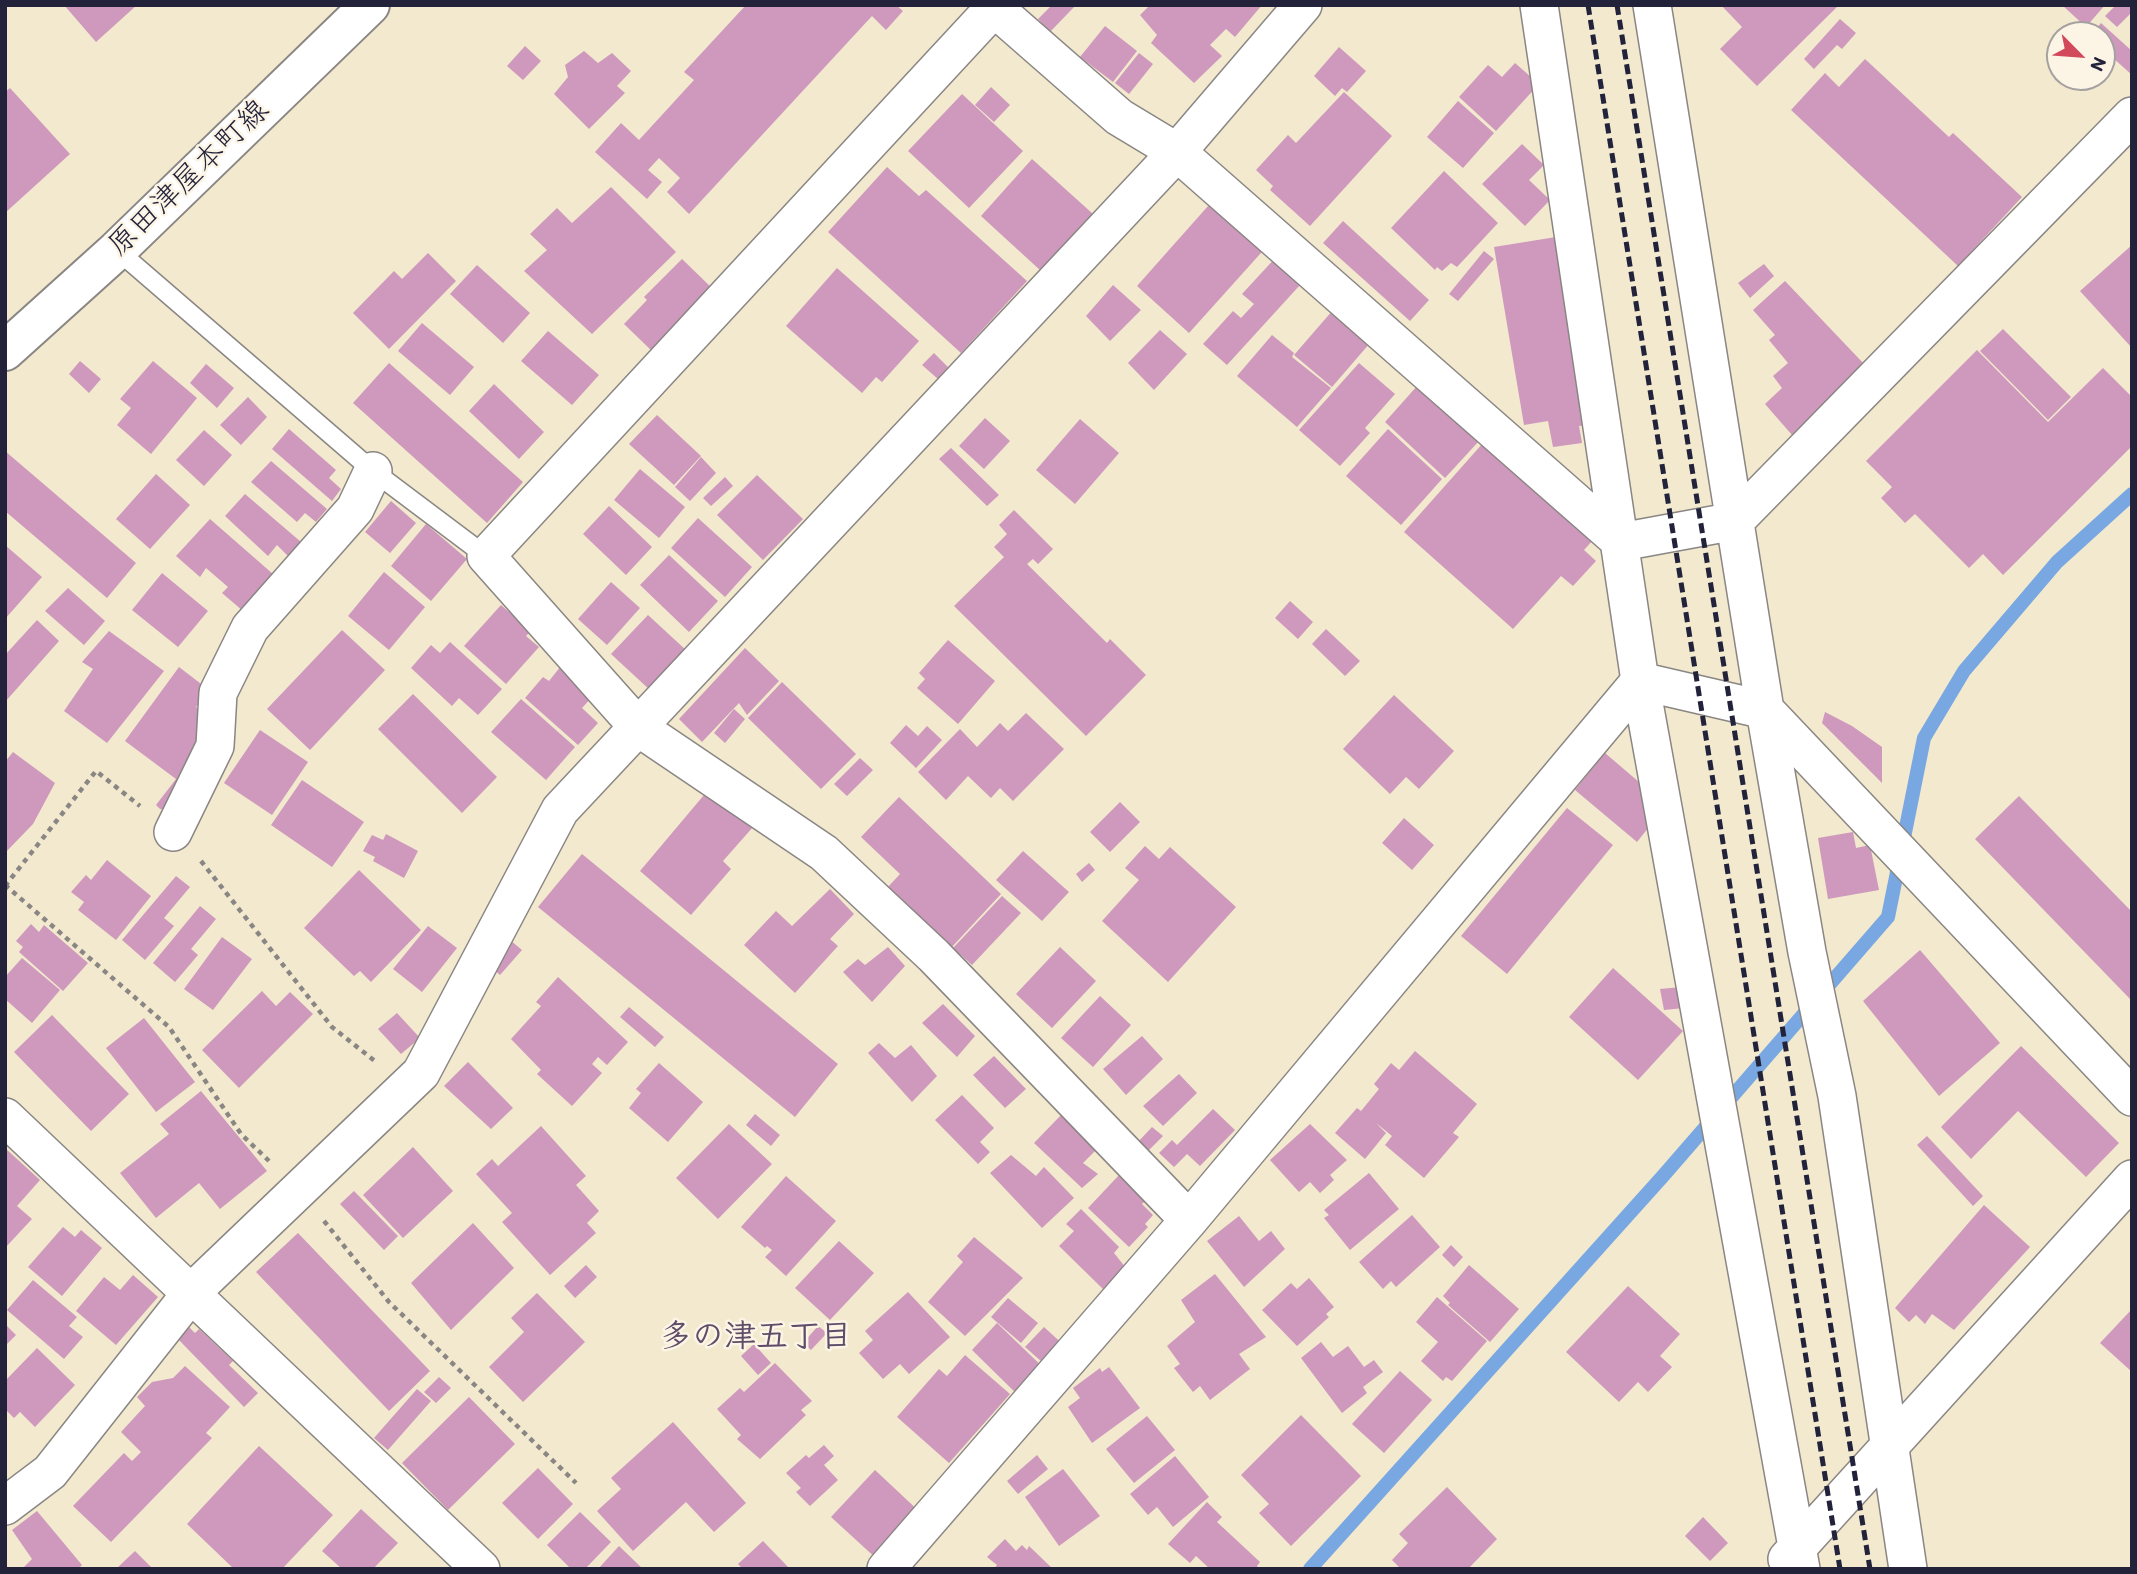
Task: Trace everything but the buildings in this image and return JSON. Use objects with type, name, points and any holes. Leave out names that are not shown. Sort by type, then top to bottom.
[{"type":"street","name":"原田津屋本町線","points":[[5,351],[117,250],[370,5]]},
{"type":"street","points":[[5,1506],[50,1472],[192,1292],[421,1073],[560,810],[639,729],[1177,152],[1303,5]]},
{"type":"street","points":[[1539,5],[1640,681],[1792,1561]]},
{"type":"street","points":[[1652,5],[1765,710],[1807,952],[1837,1096],[1909,1569]]},
{"type":"street","points":[[1189,1220],[934,957],[824,853],[639,729],[486,556],[992,7],[1119,117],[1177,152],[1621,542]]},
{"type":"street","points":[[1621,542],[1735,521],[2132,117]]},
{"type":"street","points":[[173,832],[215,746],[218,693],[250,628],[355,509],[373,471]]},
{"type":"street","points":[[1640,681],[1765,710],[2132,1097]]},
{"type":"street","points":[[886,1569],[1189,1220],[1640,681]]},
{"type":"street","points":[[5,1116],[481,1569]]},
{"type":"street","points":[[1792,1561],[1889,1446],[2132,1179]]},
{"type":"lane","points":[[117,250],[373,471],[486,556]]},
{"type":"path","points":[[407,1087],[332,1027],[259,930],[200,859],[173,832],[96,771],[5,885],[169,1027],[241,1134],[299,1190],[389,1302],[576,1483]]},
{"type":"waterway","points":[[1310,1569],[1663,1176],[1888,917],[1924,738],[1964,671],[2057,562],[2132,494]]},
{"type":"railway","points":[[1588,5],[1840,1569]]},
{"type":"railway","points":[[1617,5],[1870,1569]]},
{"type":"district","name":"多の津五丁目","points":[[756,1338]]}]
